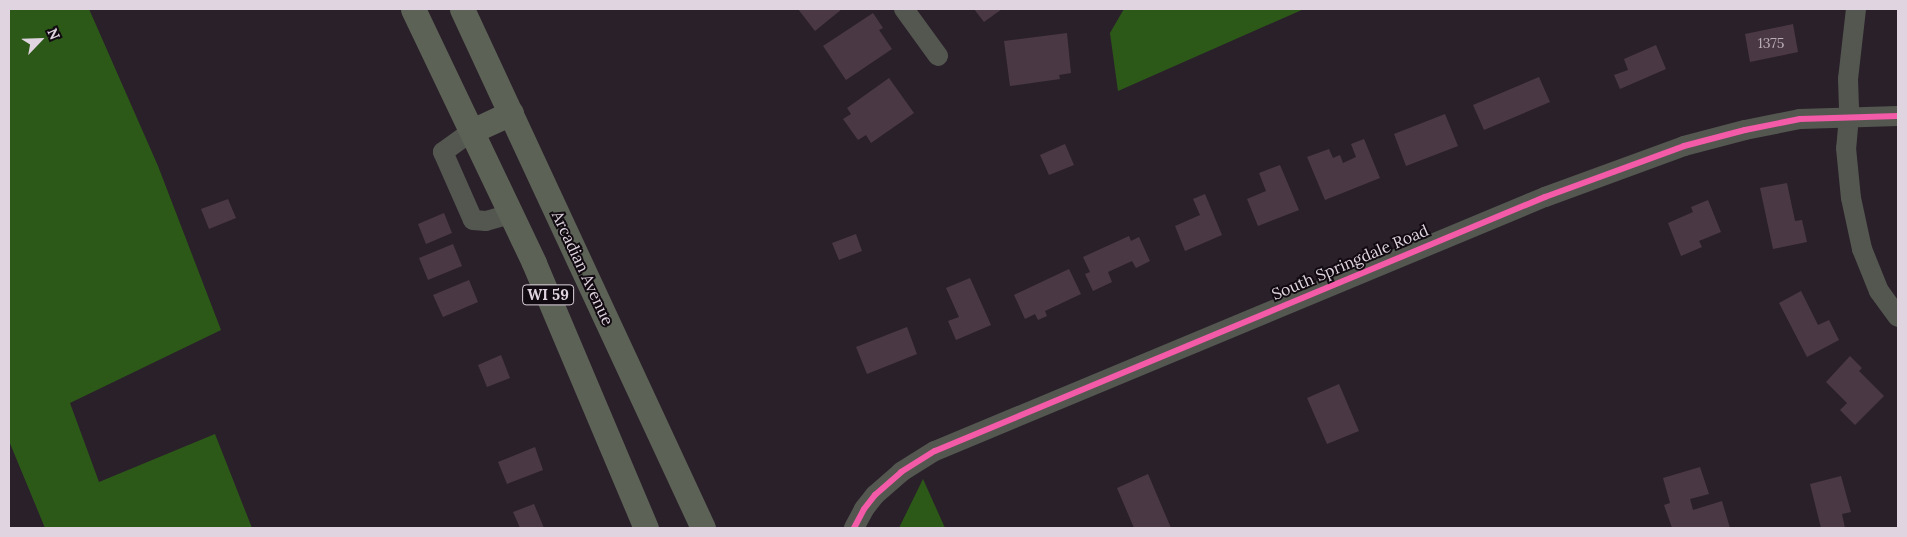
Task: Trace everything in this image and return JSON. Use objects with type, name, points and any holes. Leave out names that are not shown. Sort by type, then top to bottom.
[{"type":"main road","name":"WI 59","points":[[413,9],[534,262],[646,528]]},
{"type":"main road","name":"Arcadian Avenue","points":[[462,9],[703,528]]},
{"type":"main road","points":[[472,131],[511,113]]},
{"type":"street","points":[[904,9],[938,56]]},
{"type":"street","points":[[1856,9],[1848,79],[1849,116],[1846,148],[1850,189],[1862,249],[1879,291],[1898,317]]},
{"type":"street","name":"South Springdale Road","points":[[854,528],[864,509],[875,495],[901,472],[935,451],[1427,244],[1545,197],[1684,146],[1745,130],[1800,119],[1898,116]]},
{"type":"street","points":[[472,131],[443,152],[473,220],[486,221],[511,214]]},
{"type":"green space","points":[[9,9],[89,9],[158,166],[221,330],[70,403],[99,482],[215,434],[252,528],[45,528],[9,441]]},
{"type":"green space","points":[[1124,9],[1304,9],[1118,91],[1110,33]]},
{"type":"green space","points":[[923,479],[945,528],[899,528]]},
{"type":"building","points":[[798,9],[842,9],[815,31]]},
{"type":"building","points":[[974,9],[1002,9],[984,22]]},
{"type":"building","points":[[873,13],[883,28],[879,30],[892,49],[846,80],[823,46]]},
{"type":"building","points":[[1793,24],[1798,52],[1750,62],[1745,34]]},
{"type":"building","points":[[1067,33],[1071,73],[1059,75],[1060,79],[1010,86],[1004,41]]},
{"type":"building","points":[[1656,45],[1666,69],[1620,89],[1614,75],[1628,70],[1624,59]]},
{"type":"building","points":[[1539,77],[1550,102],[1484,130],[1473,105]]},
{"type":"building","points":[[889,78],[914,113],[871,143],[866,135],[858,140],[843,119],[851,114],[847,108]]},
{"type":"building","points":[[1445,114],[1458,146],[1406,166],[1394,134]]},
{"type":"building","points":[[1364,139],[1380,178],[1325,200],[1307,157],[1329,149],[1333,158],[1340,155],[1343,163],[1356,157],[1351,144]]},
{"type":"building","points":[[1065,144],[1074,165],[1049,175],[1040,155]]},
{"type":"building","points":[[1280,165],[1299,210],[1258,226],[1247,199],[1266,191],[1259,173]]},
{"type":"building","points":[[1787,183],[1795,221],[1802,220],[1807,242],[1773,249],[1760,188]]},
{"type":"building","points":[[1205,194],[1222,235],[1185,251],[1175,226],[1200,215],[1193,199]]},
{"type":"building","points":[[228,199],[236,218],[209,229],[201,209]]},
{"type":"building","points":[[1708,200],[1721,232],[1699,241],[1702,247],[1681,256],[1668,223],[1693,212],[1691,207]]},
{"type":"building","points":[[444,213],[452,233],[426,244],[418,224]]},
{"type":"building","points":[[856,234],[862,251],[839,260],[832,243]]},
{"type":"building","points":[[1129,236],[1131,241],[1139,237],[1150,261],[1136,268],[1132,261],[1108,272],[1112,282],[1093,291],[1085,274],[1090,272],[1083,257]]},
{"type":"building","points":[[453,244],[462,266],[428,280],[419,258]]},
{"type":"building","points":[[1069,269],[1081,294],[1045,311],[1047,316],[1038,320],[1035,314],[1025,319],[1014,295]]},
{"type":"building","points":[[970,278],[991,325],[956,340],[948,321],[959,317],[946,288]]},
{"type":"building","points":[[469,280],[478,302],[443,317],[433,295]]},
{"type":"building","points":[[1801,291],[1818,325],[1829,320],[1839,340],[1807,357],[1779,303]]},
{"type":"building","points":[[907,327],[917,354],[867,374],[856,347]]},
{"type":"building","points":[[501,355],[510,378],[487,387],[478,365]]},
{"type":"building","points":[[1850,356],[1862,368],[1859,371],[1884,396],[1855,425],[1840,410],[1847,403],[1826,382]]},
{"type":"building","points":[[1339,384],[1359,431],[1327,444],[1307,398]]},
{"type":"building","points":[[535,447],[543,470],[507,484],[498,462]]},
{"type":"building","points":[[1700,467],[1709,494],[1690,499],[1693,510],[1722,501],[1730,528],[1672,528],[1664,505],[1670,503],[1663,478]]},
{"type":"building","points":[[1148,474],[1171,528],[1134,528],[1117,488]]},
{"type":"building","points":[[1841,476],[1851,512],[1842,514],[1845,528],[1821,528],[1810,484]]},
{"type":"building","points":[[534,504],[544,528],[520,528],[513,512]]},
{"type":"cycle path","points":[[854,528],[864,509],[875,495],[901,472],[935,451],[1545,197],[1684,146],[1745,130],[1800,119],[1898,116]]}]
